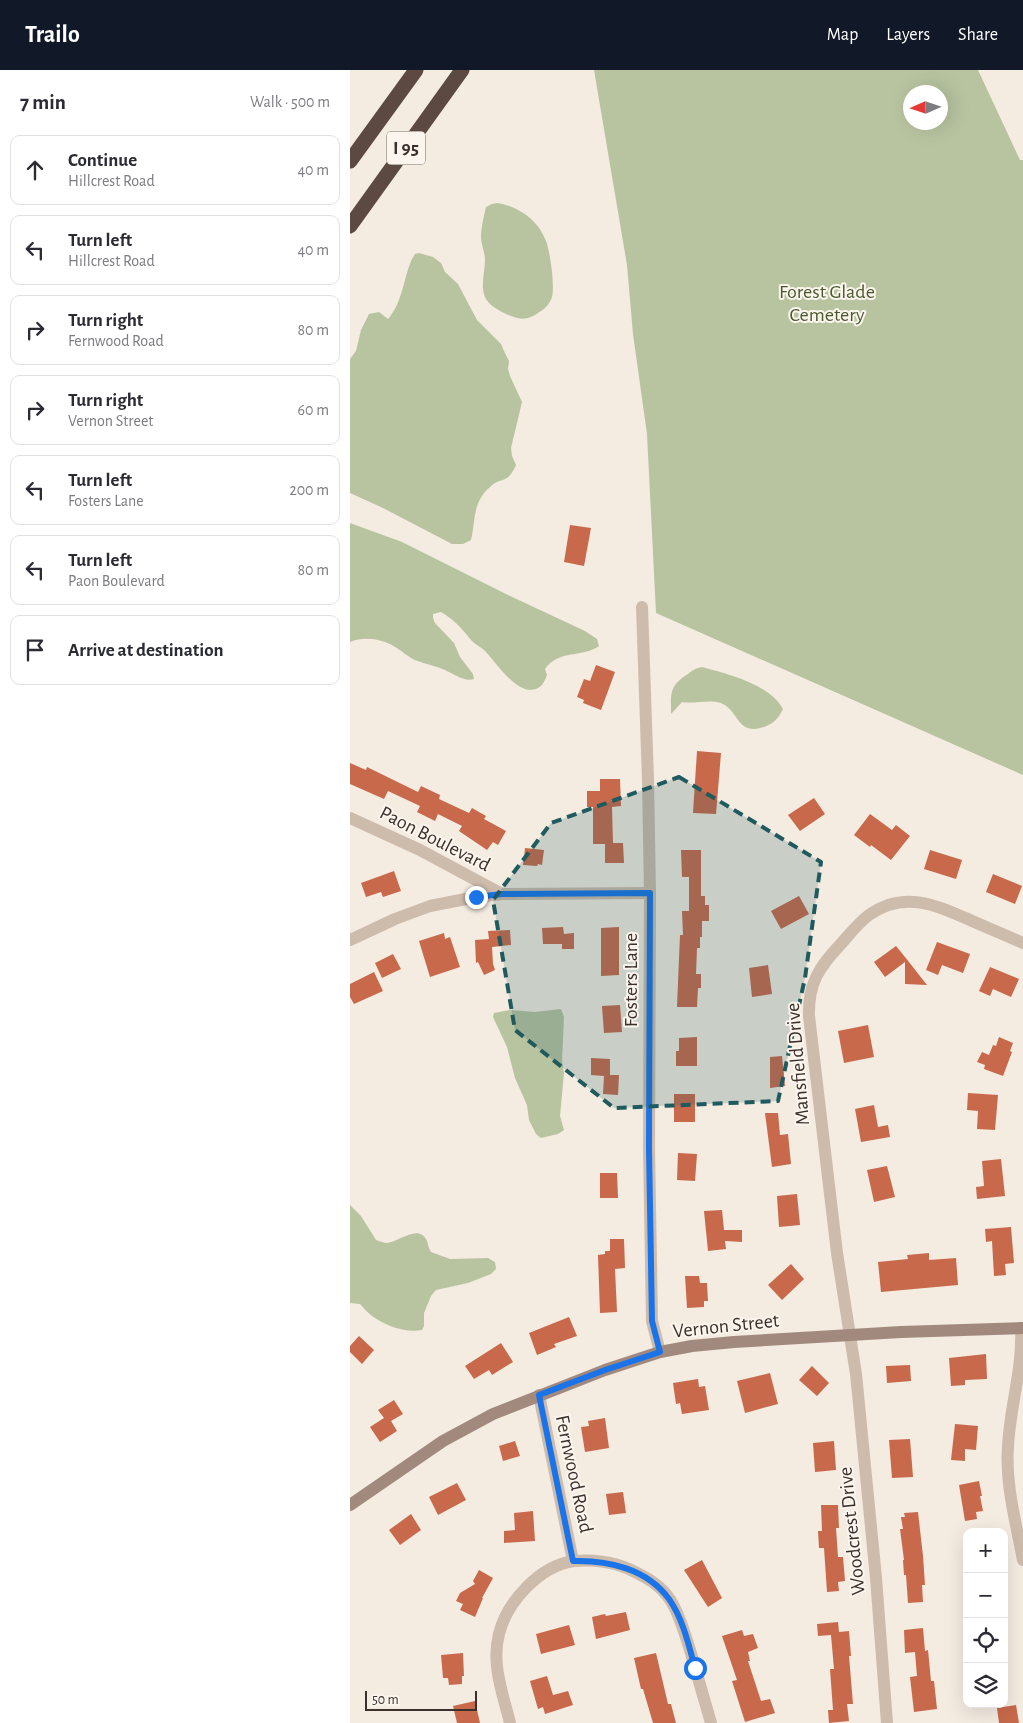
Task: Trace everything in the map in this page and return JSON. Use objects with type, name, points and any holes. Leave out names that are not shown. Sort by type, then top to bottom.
[{"type":"highway","name":"I 95","points":[[350,161],[416,70]]},
{"type":"highway","name":"I 95","points":[[350,226],[462,70]]},
{"type":"main road","name":"Vernon Street","points":[[350,1505],[443,1441],[493,1414],[605,1370],[660,1352],[711,1344],[851,1335],[1022,1328]]},
{"type":"street","name":"Fosters Lane","points":[[642,607],[650,893],[649,1148],[652,1324],[660,1352]]},
{"type":"street","name":"Paon Boulevard","points":[[350,818],[420,850],[502,894]]},
{"type":"street","name":"Paon Boulevard","points":[[350,940],[395,918],[430,906],[468,898],[502,894],[650,893]]},
{"type":"street","name":"Mansfield Drive","points":[[851,1335],[837,1252],[809,1016],[809,998],[814,980],[829,956],[864,920],[883,908],[897,903],[912,901],[935,905],[1023,943]]},
{"type":"street","points":[[1022,1328],[1020,1366],[1009,1433],[1007,1458],[1009,1483],[1023,1560]]},
{"type":"street","name":"Woodcrest Drive","points":[[851,1335],[876,1578],[887,1723]]},
{"type":"street","name":"Fernwood Road","points":[[539,1395],[573,1561]]},
{"type":"street","points":[[510,1723],[497,1670],[496,1654],[498,1635],[504,1618],[513,1602],[537,1578],[556,1567],[573,1561],[590,1560],[625,1568],[643,1575],[657,1584],[670,1600],[679,1618],[693,1659],[711,1723]]},
{"type":"highlighted area","points":[[679,777],[821,862],[805,978],[778,1101],[614,1108],[515,1030],[493,900],[551,823]]},
{"type":"green space","name":"Forest Glade Cemetery","points":[[594,70],[978,70],[1020,160],[1023,160],[1023,775],[656,613],[647,434],[633,334],[627,265]]},
{"type":"green space","points":[[497,203],[512,207],[526,215],[538,227],[548,246],[552,277],[552,297],[545,308],[531,317],[522,319],[502,312],[489,303],[484,294],[485,260],[481,240],[482,226],[486,207]]},
{"type":"green space","points":[[419,253],[433,257],[441,263],[445,272],[458,284],[477,320],[501,344],[509,361],[508,369],[510,376],[522,402],[511,448],[516,465],[507,478],[495,483],[485,492],[476,511],[471,540],[463,544],[452,544],[350,493],[350,359],[356,351],[361,330],[369,314],[379,312],[388,319],[393,312],[400,298],[412,259],[415,254]]},
{"type":"green space","points":[[350,523],[402,542],[585,631],[597,639],[599,646],[593,650],[557,659],[545,669],[547,675],[542,685],[534,689],[526,689],[510,679],[485,651],[441,612],[433,614],[435,623],[454,643],[460,657],[473,674],[474,679],[463,679],[442,669],[415,660],[395,647],[379,640],[362,639],[350,642]]},
{"type":"green space","points":[[702,667],[747,681],[777,700],[783,709],[770,724],[755,729],[743,725],[732,711],[721,703],[711,701],[682,702],[671,714],[671,695],[674,686],[691,671]]},
{"type":"green space","points":[[561,1009],[564,1017],[562,1061],[564,1073],[560,1116],[564,1130],[558,1134],[541,1138],[536,1134],[529,1120],[527,1105],[515,1078],[507,1047],[493,1017],[494,1013],[510,1010],[535,1012]]},
{"type":"green space","points":[[350,1205],[361,1216],[376,1240],[387,1243],[414,1233],[419,1234],[427,1241],[431,1252],[450,1259],[488,1258],[495,1262],[496,1269],[491,1274],[468,1283],[436,1290],[431,1296],[424,1313],[424,1326],[422,1330],[402,1330],[389,1326],[372,1316],[360,1304],[350,1303]]},
{"type":"building","points":[[570,525],[591,528],[584,566],[564,562]]},
{"type":"building","points":[[596,665],[615,672],[601,710],[583,703],[584,700],[577,697],[584,679],[590,681]]},
{"type":"building","points":[[697,751],[721,753],[716,814],[693,813]]},
{"type":"building","points":[[350,763],[366,770],[367,767],[418,792],[421,786],[440,795],[439,799],[469,813],[472,808],[486,816],[484,819],[506,831],[498,845],[493,842],[487,850],[459,831],[462,826],[438,814],[435,821],[417,812],[420,806],[388,791],[384,799],[350,784]]},
{"type":"building","points":[[600,779],[620,779],[621,806],[612,807],[613,843],[623,843],[624,863],[605,863],[605,844],[593,844],[593,807],[587,807],[587,791],[600,791]]},
{"type":"building","points":[[814,798],[825,814],[800,831],[788,815]]},
{"type":"building","points":[[870,814],[892,830],[896,825],[910,836],[891,860],[854,835]]},
{"type":"building","points":[[525,848],[544,850],[542,865],[523,865]]},
{"type":"building","points":[[681,850],[701,850],[701,896],[705,896],[705,905],[709,905],[709,921],[702,921],[700,948],[697,948],[696,974],[701,974],[701,988],[698,988],[697,1007],[677,1007],[680,935],[683,935],[682,911],[689,911],[689,877],[682,877]]},
{"type":"building","points":[[930,850],[962,860],[956,879],[924,869]]},
{"type":"building","points":[[394,871],[401,891],[383,897],[381,892],[366,897],[361,883]]},
{"type":"building","points":[[993,874],[1022,886],[1015,904],[986,892]]},
{"type":"building","points":[[799,896],[809,914],[781,929],[771,911]]},
{"type":"building","points":[[563,927],[564,934],[574,933],[574,949],[562,949],[562,944],[543,944],[542,928]]},
{"type":"building","points":[[619,927],[619,975],[601,976],[601,928]]},
{"type":"building","points":[[510,930],[511,945],[492,947],[495,970],[484,975],[478,962],[476,963],[475,940],[489,939],[488,931]]},
{"type":"building","points":[[444,933],[445,939],[450,937],[460,967],[430,977],[419,941]]},
{"type":"building","points":[[937,942],[970,954],[963,973],[942,965],[938,975],[926,970]]},
{"type":"building","points":[[896,946],[927,985],[905,984],[905,962],[885,977],[874,962]]},
{"type":"building","points":[[393,954],[401,969],[382,978],[375,963]]},
{"type":"building","points":[[768,965],[772,994],[752,997],[749,968]]},
{"type":"building","points":[[990,967],[1019,979],[1011,997],[993,989],[990,996],[979,991]]},
{"type":"building","points":[[374,972],[383,991],[354,1004],[350,997],[350,984]]},
{"type":"building","points":[[620,1005],[622,1032],[604,1033],[602,1006]]},
{"type":"building","points":[[868,1025],[874,1057],[844,1063],[838,1031]]},
{"type":"building","points":[[697,1037],[697,1066],[676,1066],[676,1051],[679,1051],[679,1038]]},
{"type":"building","points":[[999,1037],[1013,1043],[1010,1051],[1012,1052],[1003,1076],[984,1069],[985,1065],[977,1062],[982,1052],[989,1055],[993,1045],[996,1046]]},
{"type":"building","points":[[782,1056],[785,1086],[770,1088],[770,1057]]},
{"type":"building","points":[[591,1058],[610,1059],[610,1075],[619,1075],[618,1095],[603,1094],[604,1076],[591,1075]]},
{"type":"building","points":[[968,1093],[998,1095],[995,1130],[977,1129],[978,1111],[967,1110]]},
{"type":"building","points":[[674,1094],[695,1094],[695,1122],[674,1122]]},
{"type":"building","points":[[874,1105],[878,1127],[888,1125],[890,1137],[861,1142],[855,1109]]},
{"type":"building","points":[[765,1113],[778,1113],[780,1135],[788,1134],[791,1164],[772,1167]]},
{"type":"building","points":[[678,1153],[697,1154],[695,1181],[677,1180]]},
{"type":"building","points":[[1001,1159],[1005,1196],[977,1199],[976,1187],[984,1186],[982,1161]]},
{"type":"building","points":[[887,1166],[895,1197],[874,1202],[867,1170]]},
{"type":"building","points":[[600,1173],[617,1173],[618,1198],[600,1198]]},
{"type":"building","points":[[797,1194],[800,1225],[779,1227],[777,1196]]},
{"type":"building","points":[[722,1210],[724,1230],[742,1230],[742,1242],[725,1241],[726,1249],[708,1251],[704,1211]]},
{"type":"building","points":[[1011,1227],[1014,1263],[1005,1264],[1006,1275],[994,1276],[992,1241],[986,1242],[985,1229]]},
{"type":"building","points":[[610,1239],[624,1239],[625,1268],[615,1269],[617,1312],[600,1313],[598,1255],[605,1254],[605,1251],[610,1251]]},
{"type":"building","points":[[929,1253],[929,1260],[956,1258],[958,1285],[881,1292],[878,1262],[908,1259],[907,1255]]},
{"type":"building","points":[[791,1264],[804,1279],[782,1300],[768,1285]]},
{"type":"building","points":[[685,1276],[699,1276],[700,1283],[707,1283],[708,1301],[704,1301],[704,1307],[687,1308]]},
{"type":"building","points":[[569,1317],[577,1336],[554,1344],[556,1347],[537,1355],[529,1333]]},
{"type":"building","points":[[359,1336],[374,1350],[362,1364],[350,1352],[350,1346]]},
{"type":"building","points":[[501,1343],[513,1362],[492,1375],[489,1370],[474,1379],[465,1366]]},
{"type":"building","points":[[986,1354],[987,1379],[965,1380],[965,1385],[951,1386],[949,1358]]},
{"type":"building","points":[[910,1365],[911,1381],[887,1383],[886,1366]]},
{"type":"building","points":[[812,1366],[829,1383],[817,1396],[799,1380]]},
{"type":"building","points":[[770,1373],[778,1404],[745,1413],[737,1381]]},
{"type":"building","points":[[698,1379],[699,1387],[705,1386],[709,1410],[682,1414],[680,1403],[676,1404],[673,1383]]},
{"type":"building","points":[[394,1400],[403,1414],[391,1421],[397,1431],[380,1442],[370,1427],[384,1418],[378,1410]]},
{"type":"building","points":[[605,1418],[609,1448],[585,1452],[581,1427],[589,1426],[588,1421]]},
{"type":"building","points":[[955,1424],[978,1426],[976,1450],[965,1449],[965,1461],[951,1460]]},
{"type":"building","points":[[910,1439],[913,1477],[892,1478],[889,1440]]},
{"type":"building","points":[[515,1441],[520,1456],[503,1461],[499,1446]]},
{"type":"building","points":[[834,1441],[836,1470],[815,1472],[813,1443]]},
{"type":"building","points":[[979,1481],[983,1511],[976,1512],[977,1519],[965,1521],[959,1485]]},
{"type":"building","points":[[457,1483],[466,1500],[438,1515],[429,1497]]},
{"type":"building","points":[[623,1492],[626,1513],[609,1515],[606,1494]]},
{"type":"building","points":[[821,1505],[838,1505],[839,1528],[836,1528],[838,1557],[843,1557],[845,1581],[838,1582],[839,1591],[827,1592],[824,1548],[819,1548],[818,1531],[822,1531]]},
{"type":"building","points":[[533,1511],[535,1541],[504,1543],[504,1531],[515,1530],[514,1513]]},
{"type":"building","points":[[918,1512],[925,1585],[922,1585],[923,1602],[908,1603],[900,1529],[903,1529],[901,1517],[905,1517],[904,1513]]},
{"type":"building","points":[[411,1514],[421,1530],[400,1545],[389,1530]]},
{"type":"building","points":[[702,1560],[722,1598],[708,1607],[684,1570]]},
{"type":"building","points":[[479,1570],[493,1578],[482,1598],[475,1617],[460,1610],[463,1604],[456,1601],[460,1593],[475,1584],[473,1581]]},
{"type":"building","points":[[626,1612],[630,1630],[596,1639],[592,1617]]},
{"type":"building","points":[[838,1622],[839,1632],[849,1631],[853,1704],[847,1704],[849,1721],[829,1723],[828,1710],[833,1710],[830,1669],[834,1669],[831,1635],[818,1636],[817,1624]]},
{"type":"building","points":[[569,1625],[575,1645],[541,1654],[536,1634]]},
{"type":"building","points":[[923,1628],[925,1651],[928,1650],[931,1681],[934,1681],[937,1709],[914,1712],[910,1677],[917,1676],[915,1652],[905,1653],[904,1630]]},
{"type":"building","points":[[742,1630],[744,1636],[753,1634],[758,1648],[748,1652],[750,1661],[748,1661],[761,1701],[770,1699],[775,1713],[745,1722],[732,1681],[737,1680],[722,1636]]},
{"type":"building","points":[[463,1653],[464,1676],[462,1676],[462,1684],[449,1685],[448,1678],[443,1678],[441,1655]]},
{"type":"building","points":[[656,1653],[668,1704],[671,1704],[676,1723],[653,1723],[643,1689],[641,1689],[634,1658]]},
{"type":"building","points":[[547,1676],[553,1695],[568,1691],[573,1705],[545,1714],[543,1707],[538,1709],[530,1681]]},
{"type":"building","points":[[475,1701],[480,1723],[457,1723],[453,1706]]},
{"type":"building","points":[[1016,1705],[1019,1723],[999,1723],[997,1708],[1008,1708],[1008,1706]]},
{"type":"route","points":[[476,897],[502,894],[650,893],[649,1148],[652,1321],[660,1352],[539,1395],[573,1561],[590,1560],[605,1562],[643,1575],[657,1584],[670,1600],[679,1618],[695,1668]]}]
